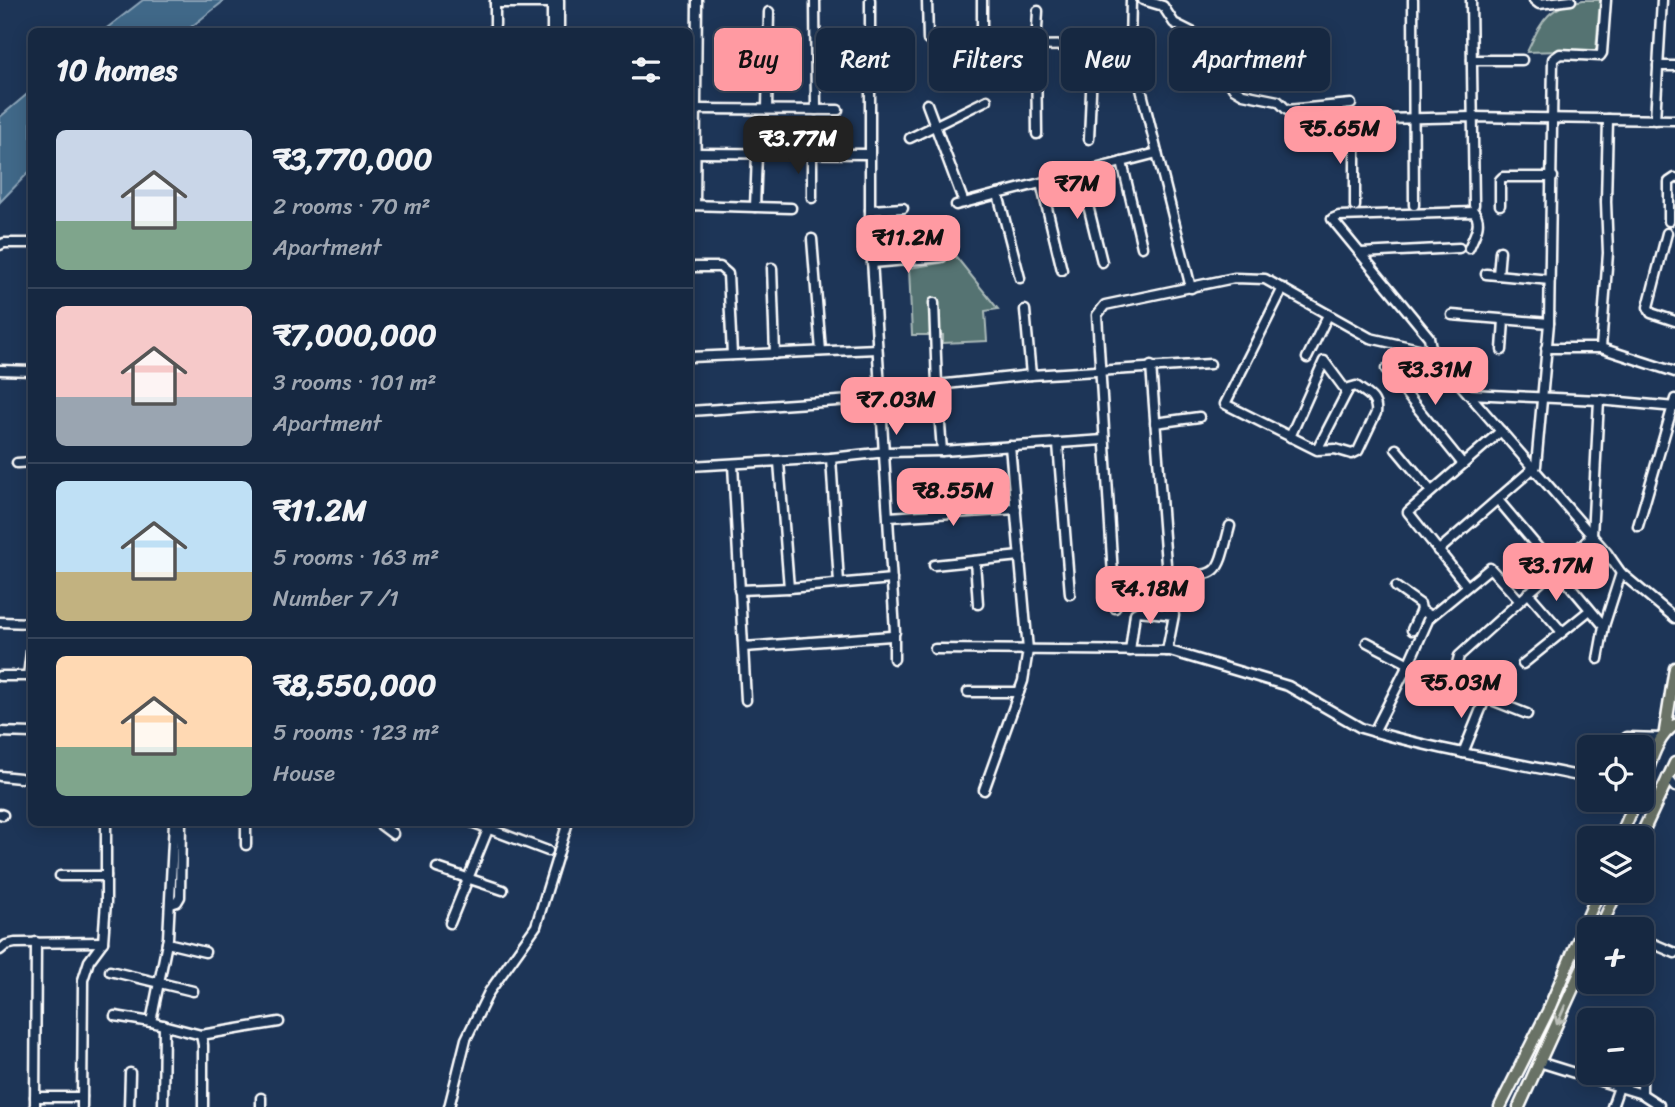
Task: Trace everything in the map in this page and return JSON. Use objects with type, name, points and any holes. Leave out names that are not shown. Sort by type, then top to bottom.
[{"type":"main road","points":[[1654,756],[1663,734],[1675,668]]},
{"type":"main road","points":[[1663,734],[1675,725]]},
{"type":"main road","points":[[1646,826],[1672,772]]},
{"type":"main road","points":[[1500,1107],[1548,1011],[1594,903]]},
{"type":"main road","points":[[1520,1107],[1577,979]]},
{"type":"street","points":[[693,188],[693,44],[697,0]]},
{"type":"street","points":[[816,0],[816,110]]},
{"type":"street","points":[[870,0],[870,210],[877,349],[886,452],[894,659]]},
{"type":"street","points":[[927,0],[928,40]]},
{"type":"street","points":[[982,0],[982,28]]},
{"type":"street","points":[[1130,28],[1131,0]]},
{"type":"street","points":[[1143,0],[1163,6],[1174,23],[1203,41],[1236,90],[1278,101],[1287,110],[1351,104]]},
{"type":"street","points":[[1413,0],[1414,205]]},
{"type":"street","points":[[1471,0],[1474,205]]},
{"type":"street","points":[[1534,0],[1539,4],[1571,0]]},
{"type":"street","points":[[1438,551],[1534,470],[1537,463],[1549,323],[1553,59],[1560,54],[1600,56],[1606,0]]},
{"type":"street","points":[[1655,120],[1662,0]]},
{"type":"street","points":[[495,25],[495,1],[554,1]]},
{"type":"street","points":[[552,28],[554,1]]},
{"type":"street","points":[[554,1],[557,28]]},
{"type":"street","points":[[1037,28],[1038,11]]},
{"type":"street","points":[[767,109],[769,12]]},
{"type":"street","points":[[1472,60],[1522,60]]},
{"type":"street","points":[[1658,66],[1675,66]]},
{"type":"street","points":[[1036,91],[1037,134]]},
{"type":"street","points":[[1089,139],[1091,91]]},
{"type":"street","points":[[1142,91],[1191,288]]},
{"type":"street","points":[[910,138],[987,100]]},
{"type":"street","points":[[694,102],[767,109],[838,110]]},
{"type":"street","points":[[927,104],[960,204],[1157,153]]},
{"type":"street","points":[[1318,143],[1355,125],[1382,119],[1473,117],[1675,120]]},
{"type":"street","points":[[1601,348],[1608,253],[1608,120]]},
{"type":"street","points":[[1355,125],[1355,206]]},
{"type":"street","points":[[695,153],[869,154]]},
{"type":"street","points":[[755,207],[757,153]]},
{"type":"street","points":[[812,154],[812,198]]},
{"type":"street","points":[[1122,162],[1142,247]]},
{"type":"street","points":[[1080,173],[1102,262]]},
{"type":"street","points":[[1500,205],[1500,180],[1503,177],[1553,177]]},
{"type":"street","points":[[1669,221],[1670,182],[1675,178]]},
{"type":"street","points":[[1041,183],[1062,270]]},
{"type":"street","points":[[998,194],[1020,278]]},
{"type":"street","points":[[693,205],[791,208]]},
{"type":"street","points":[[870,210],[903,208]]},
{"type":"street","points":[[1469,248],[1478,227],[1478,216],[1474,212],[1339,216],[1332,219],[1429,337],[1432,352],[1621,573],[1675,618]]},
{"type":"street","points":[[1667,233],[1648,307],[1651,313],[1675,321]]},
{"type":"street","points":[[812,239],[821,351]]},
{"type":"street","points":[[0,245],[28,243]]},
{"type":"street","points":[[1361,253],[1459,248]]},
{"type":"street","points":[[1498,275],[1500,251]]},
{"type":"street","points":[[872,263],[942,257]]},
{"type":"street","points":[[693,267],[720,267],[728,274],[732,355]]},
{"type":"street","points":[[772,268],[775,354]]},
{"type":"street","points":[[1486,274],[1550,281]]},
{"type":"street","points":[[1115,608],[1097,315],[1105,305],[1234,278],[1265,279],[1370,338],[1432,352]]},
{"type":"street","points":[[1283,288],[1225,404],[1317,450],[1335,449],[1352,454],[1358,451],[1376,413],[1377,407],[1373,398],[1352,385],[1317,450]]},
{"type":"street","points":[[934,303],[942,451]]},
{"type":"street","points":[[1025,310],[1031,375]]},
{"type":"street","points":[[1307,358],[1328,315]]},
{"type":"street","points":[[1452,315],[1549,323]]},
{"type":"street","points":[[1502,350],[1504,320]]},
{"type":"street","points":[[1546,348],[1601,348],[1675,372]]},
{"type":"street","points":[[693,357],[877,349]]},
{"type":"street","points":[[1290,436],[1324,361],[1347,391]]},
{"type":"street","points":[[937,385],[1099,369],[1210,364]]},
{"type":"street","points":[[1151,366],[1167,577],[1210,575],[1221,562],[1230,526]]},
{"type":"street","points":[[1386,369],[1462,463]]},
{"type":"street","points":[[0,370],[28,371]]},
{"type":"street","points":[[1469,394],[1674,404],[1638,526]]},
{"type":"street","points":[[693,411],[881,398]]},
{"type":"street","points":[[1527,714],[1485,699],[1452,683],[1459,656],[1592,536],[1599,400]]},
{"type":"street","points":[[1155,423],[1199,417]]},
{"type":"street","points":[[1466,585],[1408,512],[1501,431]]},
{"type":"street","points":[[693,466],[1104,440]]},
{"type":"street","points":[[1058,444],[1070,594]]},
{"type":"street","points":[[984,790],[1025,674],[1028,650],[1010,446]]},
{"type":"street","points":[[1396,449],[1431,491]]},
{"type":"street","points":[[831,458],[839,583]]},
{"type":"street","points":[[17,463],[28,462]]},
{"type":"street","points":[[779,462],[789,588]]},
{"type":"street","points":[[733,465],[746,700]]},
{"type":"street","points":[[1498,500],[1604,626]]},
{"type":"street","points":[[889,517],[1016,509]]},
{"type":"street","points":[[934,565],[1020,556]]},
{"type":"street","points":[[975,561],[978,604]]},
{"type":"street","points":[[1374,732],[1431,617],[1466,585],[1490,568],[1519,600]]},
{"type":"street","points":[[1598,659],[1604,626],[1621,573]]},
{"type":"street","points":[[739,590],[892,579]]},
{"type":"street","points":[[1396,587],[1431,617]]},
{"type":"street","points":[[1528,593],[1562,632]]},
{"type":"street","points":[[1412,630],[1421,610]]},
{"type":"street","points":[[1523,664],[1590,610]]},
{"type":"street","points":[[1130,651],[1135,613],[1139,611],[1174,615],[1161,649]]},
{"type":"street","points":[[0,622],[28,623]]},
{"type":"street","points":[[744,647],[894,635]]},
{"type":"street","points":[[1367,642],[1409,664]]},
{"type":"street","points":[[935,649],[1161,649],[1288,687],[1361,728],[1374,732],[1421,745],[1577,776]]},
{"type":"street","points":[[0,676],[28,676]]},
{"type":"street","points":[[968,692],[1019,692]]},
{"type":"street","points":[[1463,753],[1485,699]]},
{"type":"street","points":[[0,732],[28,733]]},
{"type":"street","points":[[1651,735],[1663,734]]},
{"type":"street","points":[[1672,772],[1675,787]]},
{"type":"street","points":[[0,776],[20,778]]},
{"type":"street","points":[[82,1107],[84,971],[103,942],[106,826]]},
{"type":"street","points":[[152,1022],[167,943],[174,826]]},
{"type":"street","points":[[171,904],[177,902],[180,897],[181,826]]},
{"type":"street","points":[[246,826],[246,845]]},
{"type":"street","points":[[382,826],[393,834]]},
{"type":"street","points":[[450,923],[489,826],[548,851]]},
{"type":"street","points":[[449,1107],[467,1039],[489,992],[536,926],[567,826]]},
{"type":"street","points":[[437,868],[503,890]]},
{"type":"street","points":[[60,876],[106,876]]},
{"type":"street","points":[[35,1107],[36,942]]},
{"type":"street","points":[[0,950],[15,943],[103,942]]},
{"type":"street","points":[[167,943],[205,952]]},
{"type":"street","points":[[1654,944],[1675,953]]},
{"type":"street","points":[[110,971],[193,992]]},
{"type":"street","points":[[115,1016],[152,1022],[201,1035],[279,1022]]},
{"type":"street","points":[[163,1107],[164,1025]]},
{"type":"street","points":[[201,1035],[203,1107]]},
{"type":"street","points":[[1539,1062],[1642,1094],[1659,1107]]},
{"type":"street","points":[[129,1107],[130,1073]]},
{"type":"street","points":[[1642,1085],[1642,1094]]},
{"type":"street","points":[[1612,1107],[1619,1087]]},
{"type":"street","points":[[35,1097],[82,1097]]},
{"type":"green space","points":[[1583,0],[1600,0],[1596,50],[1527,52],[1542,24],[1553,11]]},
{"type":"green space","points":[[953,253],[998,309],[985,311],[987,341],[943,343],[943,335],[912,335],[909,268],[940,263]]},
{"type":"water","points":[[143,0],[225,0],[190,28],[107,28]]},
{"type":"water","points":[[28,94],[28,173],[0,202],[0,117]]}]
